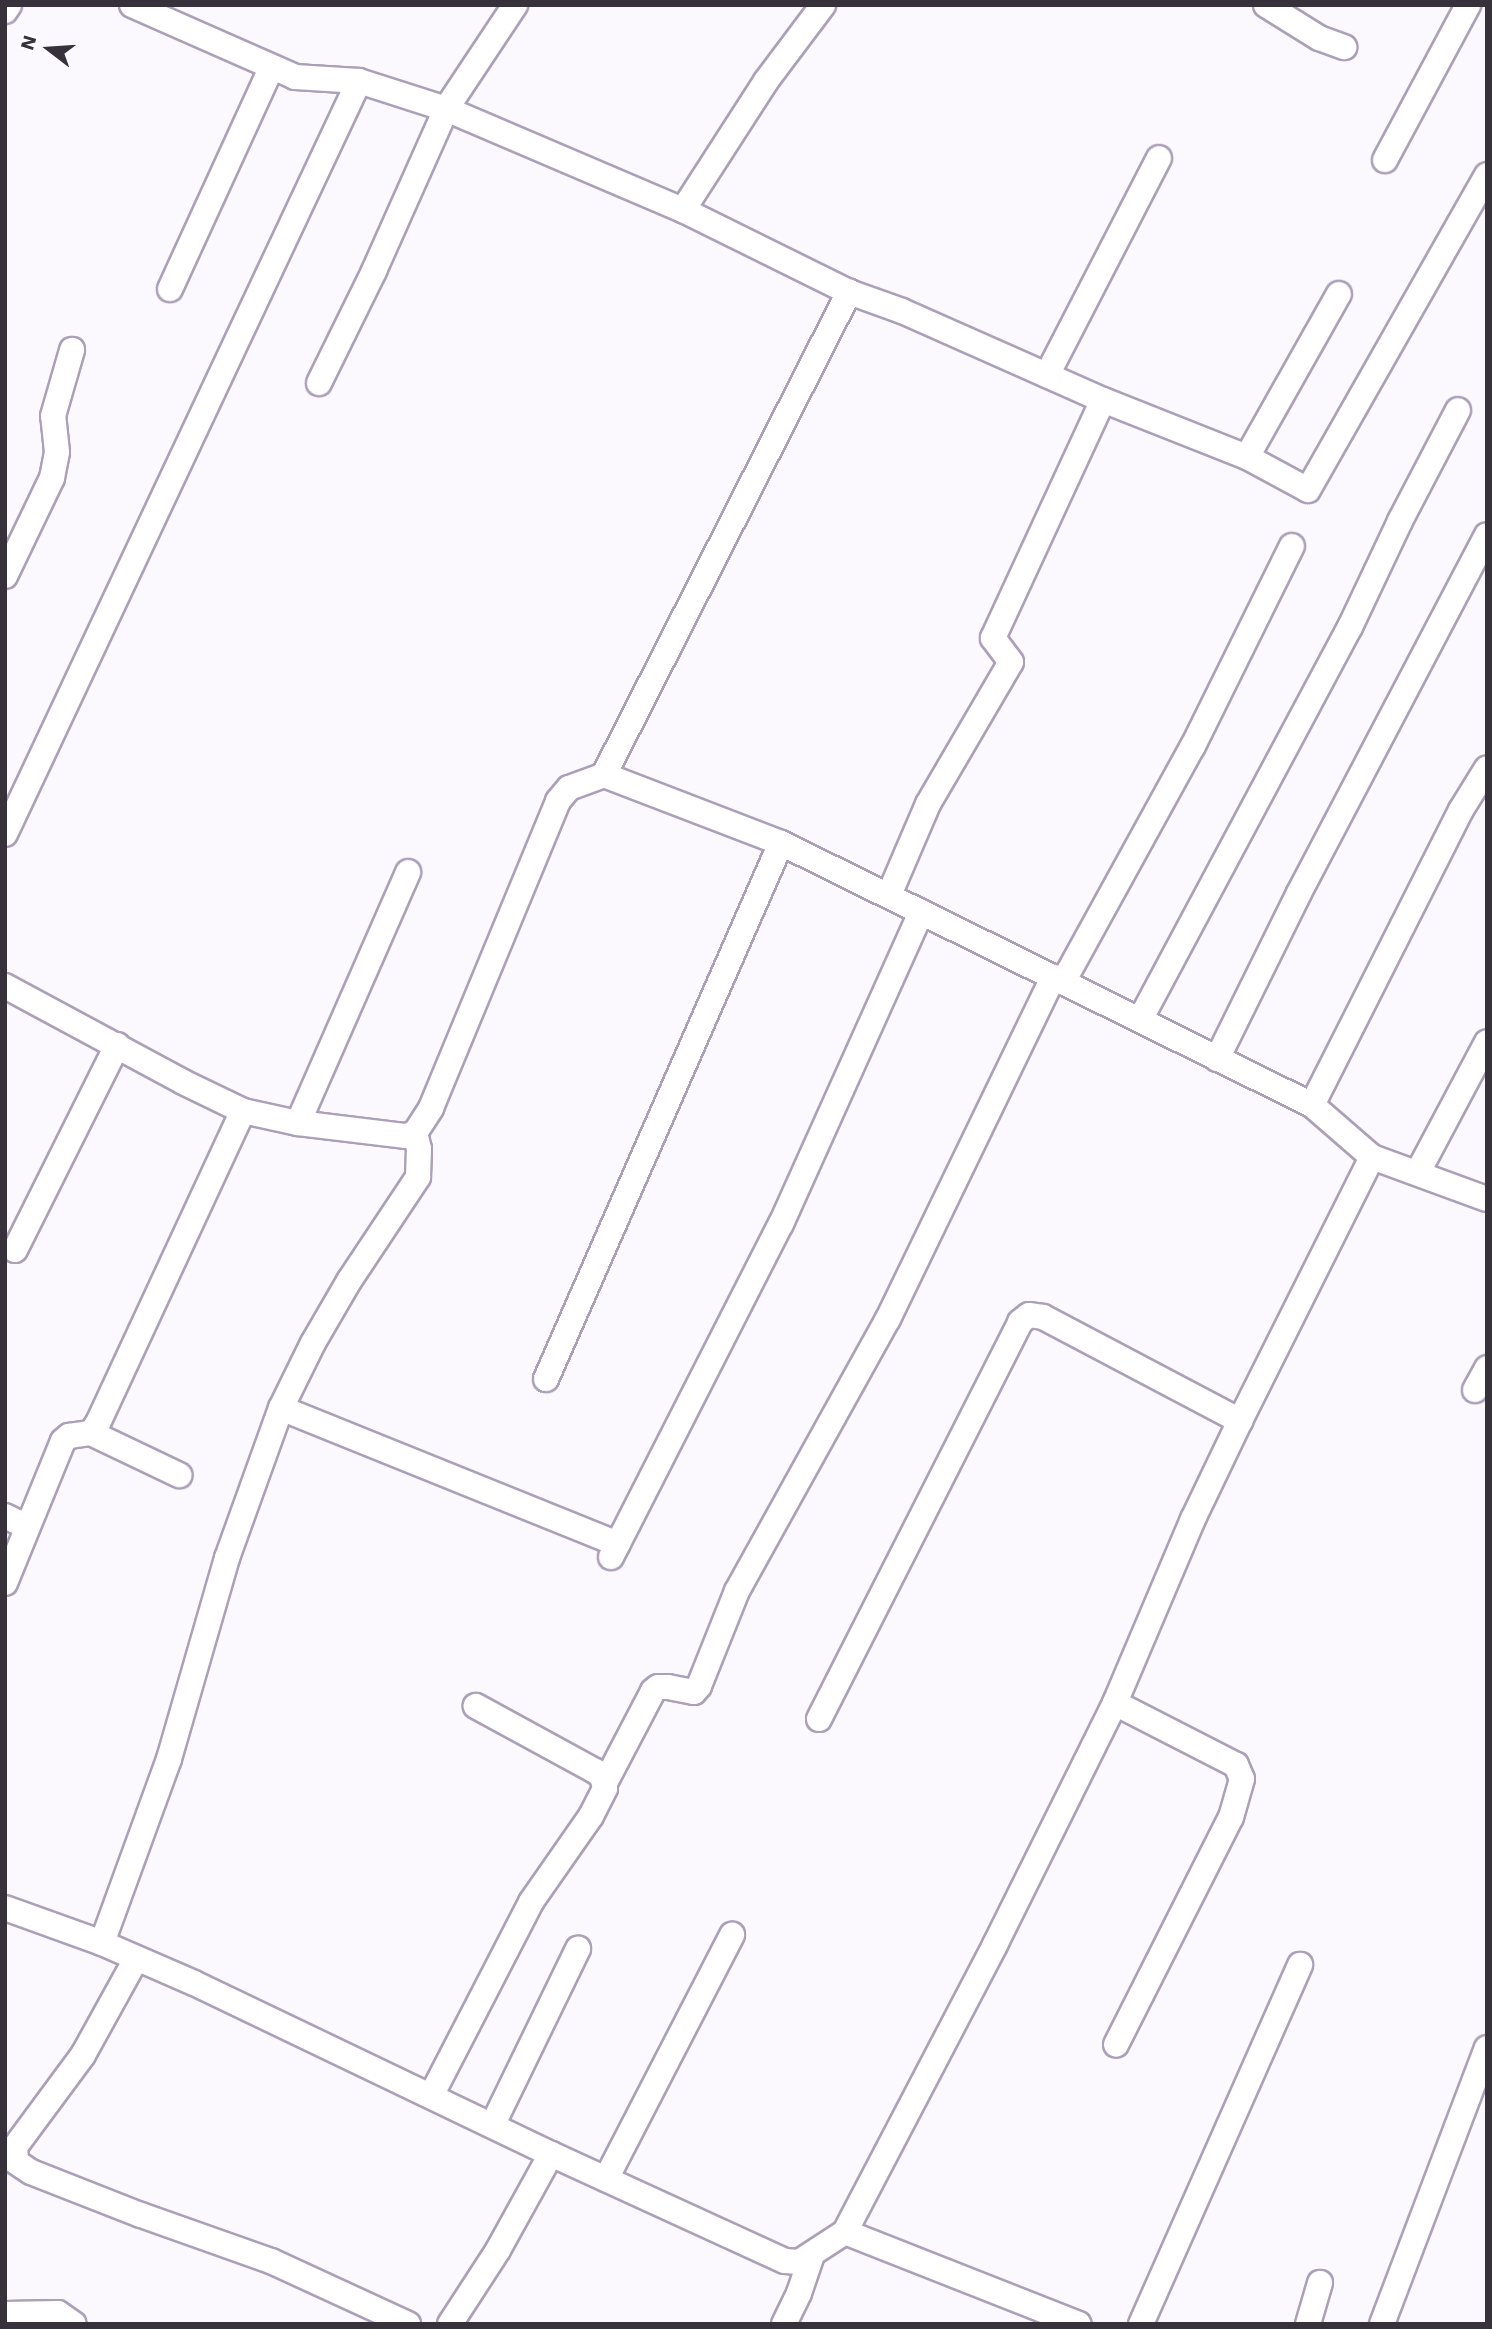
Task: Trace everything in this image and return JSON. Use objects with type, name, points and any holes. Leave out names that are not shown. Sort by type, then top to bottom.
[{"type":"street","points":[[5,11],[9,5]]},
{"type":"street","points":[[132,5],[271,68],[317,81],[359,81],[446,109],[683,210],[849,292],[902,311],[1103,400],[1247,457],[1308,490],[1487,175]]},
{"type":"street","points":[[319,383],[374,271],[446,109],[515,5]]},
{"type":"street","points":[[683,210],[766,81],[823,5]]},
{"type":"street","points":[[1266,5],[1319,38],[1344,47]]},
{"type":"street","points":[[1385,160],[1468,5]]},
{"type":"street","points":[[170,289],[271,68]]},
{"type":"street","points":[[5,834],[359,81]]},
{"type":"street","points":[[1047,375],[1159,158]]},
{"type":"street","points":[[604,775],[849,292]]},
{"type":"street","points":[[1247,457],[1339,294]]},
{"type":"street","points":[[5,576],[52,478],[57,452],[53,416],[72,350]]},
{"type":"street","points":[[888,895],[928,804],[1011,662],[993,638],[1103,400]]},
{"type":"street","points":[[1140,1020],[1350,627],[1399,522],[1458,410]]},
{"type":"street","points":[[1217,1059],[1299,893],[1487,535]]},
{"type":"street","points":[[431,2096],[531,1902],[591,1816],[605,1783],[653,1691],[658,1687],[668,1686],[694,1692],[699,1686],[737,1591],[888,1319],[1058,979],[1193,746],[1292,546]]},
{"type":"street","points":[[1312,1105],[1461,810],[1487,768]]},
{"type":"street","points":[[5,986],[243,1111],[298,1123],[398,1137],[415,1133],[431,1108],[558,800],[569,788],[604,775],[780,843],[1312,1105],[1372,1157],[1487,1199]]},
{"type":"street","points":[[546,1379],[780,843]]},
{"type":"street","points":[[298,1123],[408,873]]},
{"type":"street","points":[[281,1408],[614,1550],[781,1224],[921,912]]},
{"type":"street","points":[[1418,1172],[1487,1042]]},
{"type":"street","points":[[15,1250],[117,1045]]},
{"type":"street","points":[[91,1433],[243,1111]]},
{"type":"street","points":[[102,1943],[169,1759],[227,1558],[281,1408],[313,1343],[349,1281],[418,1177],[419,1149],[415,1133]]},
{"type":"street","points":[[5,1908],[102,1943],[194,1983],[551,2154],[785,2261],[799,2262],[845,2232],[995,1945],[1115,1703],[1194,1519],[1240,1421],[1372,1157]]},
{"type":"street","points":[[819,1720],[1020,1322],[1029,1315],[1043,1317],[1240,1421]]},
{"type":"street","points":[[5,1583],[63,1441],[69,1436],[91,1433],[179,1475]]},
{"type":"street","points":[[5,1516],[28,1527]]},
{"type":"street","points":[[1115,1703],[1236,1765],[1242,1779],[1231,1817],[1116,2045]]},
{"type":"street","points":[[476,1706],[595,1771],[605,1783]]},
{"type":"street","points":[[606,2179],[732,1935]]},
{"type":"street","points":[[493,2124],[578,1949]]},
{"type":"street","points":[[10,2164],[20,2139],[89,2045],[136,1959]]},
{"type":"street","points":[[1141,2324],[1300,1965]]},
{"type":"street","points":[[1382,2324],[1487,2048]]},
{"type":"street","points":[[450,2324],[498,2250],[551,2154]]},
{"type":"street","points":[[10,2164],[16,2162],[31,2172],[271,2261],[408,2324]]},
{"type":"street","points":[[845,2232],[1028,2314],[1078,2324]]},
{"type":"street","points":[[784,2324],[799,2293],[811,2255]]},
{"type":"street","points":[[1308,2324],[1320,2283]]},
{"type":"street","points":[[5,2314],[58,2313],[74,2324]]}]
